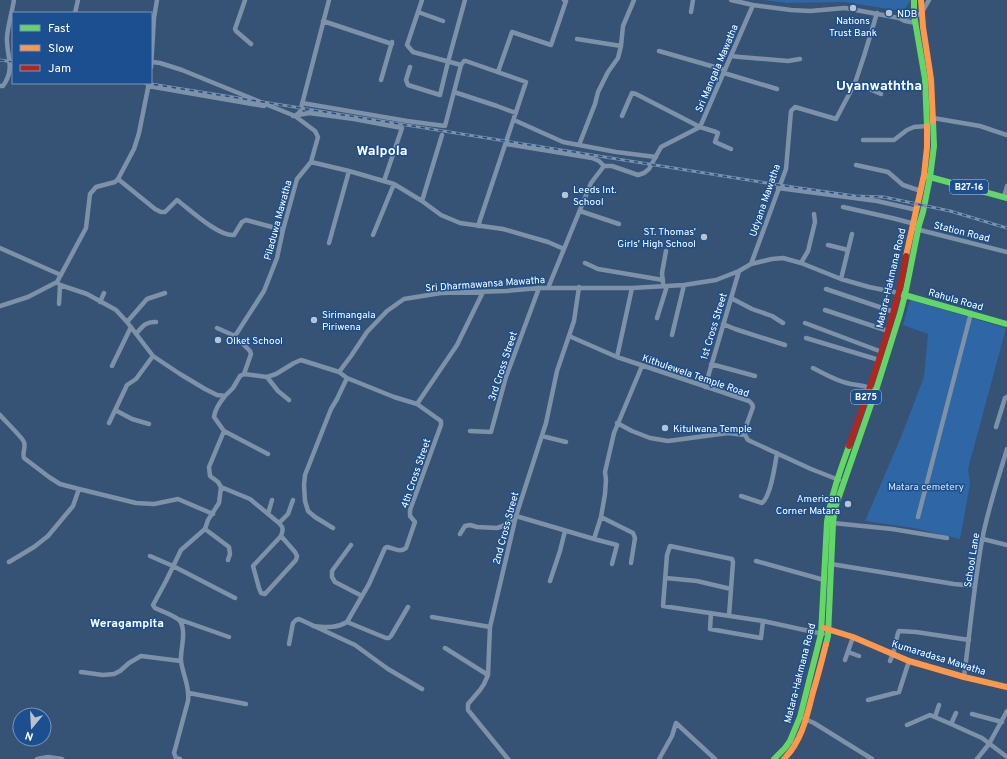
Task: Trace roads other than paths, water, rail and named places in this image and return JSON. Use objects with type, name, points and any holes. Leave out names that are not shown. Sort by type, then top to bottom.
[{"type":"main road","name":"Matara-Hakmana Road","points":[[914,0],[915,23],[925,79],[927,126],[927,176],[923,212],[915,227]]},
{"type":"main road","name":"Matara-Hakmana Road","points":[[826,633],[821,627],[829,507],[837,480],[873,389],[900,314],[902,294],[917,210],[933,151],[931,79],[922,23],[921,0]]},
{"type":"main road","name":"B27-16","points":[[927,176],[1006,198]]},
{"type":"main road","name":"Matara-Hakmana Road","points":[[784,759],[796,744],[826,633],[835,508],[873,389],[879,360],[888,331],[902,294]]},
{"type":"main road","name":"Rahula Road","points":[[902,294],[1007,324]]},
{"type":"main road","name":"Kumaradasa Mawatha","points":[[826,633],[853,636],[891,657],[1007,687]]},
{"type":"main road","name":"Matara-Hakmana Road","points":[[774,759],[785,748],[803,719]]},
{"type":"street","points":[[0,86],[4,86],[7,81],[11,65],[7,38],[14,0]]},
{"type":"street","points":[[75,12],[78,0]]},
{"type":"street","points":[[152,49],[157,0]]},
{"type":"street","points":[[246,0],[235,28],[236,31],[250,44]]},
{"type":"street","points":[[295,116],[300,112],[329,0]]},
{"type":"street","points":[[422,0],[407,45],[414,52],[461,65]]},
{"type":"street","points":[[410,67],[406,80],[408,85],[440,95],[465,0]]},
{"type":"street","points":[[498,72],[512,32],[551,46],[566,1],[564,0]]},
{"type":"street","points":[[579,145],[595,104],[598,92],[608,72],[618,58],[623,26],[634,0]]},
{"type":"street","points":[[691,12],[693,0]]},
{"type":"street","points":[[731,0],[752,5],[797,11],[845,8],[877,13],[915,23],[922,23]]},
{"type":"street","points":[[899,18],[921,14],[929,0]]},
{"type":"street","name":"Sri Mangala Mawatha","points":[[506,144],[592,158],[599,160],[604,166],[612,166],[638,175],[644,173],[649,169],[661,147],[700,127],[725,72],[752,5]]},
{"type":"street","points":[[418,12],[443,21]]},
{"type":"street","name":"Udyana Mawatha","points":[[751,264],[786,169],[791,111],[795,107],[836,119],[855,83],[877,13]]},
{"type":"street","points":[[323,21],[392,43],[381,80]]},
{"type":"street","points":[[577,39],[621,46]]},
{"type":"street","points":[[658,51],[777,89]]},
{"type":"street","points":[[731,56],[788,61],[800,59]]},
{"type":"street","points":[[302,103],[445,126],[461,65],[464,61],[526,82],[478,226]]},
{"type":"street","points":[[152,65],[160,63],[182,70],[295,116]]},
{"type":"street","points":[[855,83],[881,94]]},
{"type":"street","points":[[59,304],[59,283],[61,275],[86,228],[90,194],[96,187],[115,182],[134,149],[140,132],[149,84],[271,107],[295,116],[309,113],[354,119],[402,128],[384,181]]},
{"type":"street","points":[[454,92],[516,113]]},
{"type":"street","points":[[622,116],[632,93],[636,94],[700,127],[718,133],[715,142],[731,149]]},
{"type":"street","name":"Piladuwa Mawatha","points":[[235,336],[264,291],[277,258],[296,179],[311,162],[318,137],[316,131],[295,116]]},
{"type":"street","points":[[933,118],[980,126],[1007,135]]},
{"type":"street","points":[[514,120],[563,142],[616,152],[656,157]]},
{"type":"street","points":[[864,140],[894,140],[907,130],[914,127],[927,126]]},
{"type":"street","points":[[422,201],[442,135]]},
{"type":"street","points":[[311,162],[394,184],[422,201],[441,215],[460,223],[503,229],[548,242],[564,249]]},
{"type":"street","points":[[856,165],[888,172],[903,185],[921,191]]},
{"type":"street","points":[[548,288],[591,183],[604,166]]},
{"type":"street","points":[[329,243],[349,171]]},
{"type":"street","points":[[118,178],[155,209],[165,212],[177,200],[216,230],[230,236],[234,235],[242,222],[246,220],[283,230]]},
{"type":"street","points":[[373,235],[394,184]]},
{"type":"street","points":[[1006,198],[1007,186]]},
{"type":"street","points":[[778,188],[877,201],[917,210]]},
{"type":"street","name":"Station Road","points":[[843,207],[892,218],[915,227],[1007,252]]},
{"type":"street","points":[[580,211],[619,224]]},
{"type":"street","points":[[801,263],[808,250],[815,222],[814,214]]},
{"type":"street","points":[[841,279],[852,234]]},
{"type":"street","points":[[828,245],[848,250]]},
{"type":"street","points":[[0,248],[61,275]]},
{"type":"street","points":[[657,318],[665,286],[662,273],[666,251]]},
{"type":"street","name":"Sri Dharmawansa Mawatha","points":[[338,372],[367,332],[387,311],[404,299],[442,293],[506,291],[539,288],[632,288],[684,285],[716,280],[751,264],[783,258],[801,263],[841,279],[902,294]]},
{"type":"street","points":[[585,263],[598,269],[663,280]]},
{"type":"street","name":"1st Cross Street","points":[[705,386],[739,270]]},
{"type":"street","points":[[0,306],[28,297],[59,283],[87,294],[116,310],[128,322],[154,356],[205,389],[217,395],[225,396]]},
{"type":"street","points":[[672,335],[684,285]]},
{"type":"street","name":"2nd Cross Street","points":[[508,759],[468,710],[468,704],[480,690],[488,675],[490,627],[516,516],[546,423],[557,371],[574,321],[579,287]]},
{"type":"street","name":"3rd Cross Street","points":[[470,432],[491,432],[506,377],[539,288]]},
{"type":"street","points":[[617,357],[632,288]]},
{"type":"street","points":[[826,289],[894,312]]},
{"type":"street","points":[[244,374],[267,377],[276,374],[302,360],[338,372],[347,378],[394,397],[416,404],[457,345],[482,292]]},
{"type":"street","points":[[100,302],[104,293]]},
{"type":"street","points":[[128,322],[147,299],[165,293]]},
{"type":"street","points":[[731,298],[752,309],[772,316],[783,323]]},
{"type":"street","points":[[825,310],[888,331]]},
{"type":"street","points":[[918,517],[970,314]]},
{"type":"street","points":[[136,334],[146,324],[156,322]]},
{"type":"street","points":[[805,323],[882,352]]},
{"type":"street","points":[[723,324],[785,345]]},
{"type":"street","points":[[112,366],[131,327]]},
{"type":"street","points":[[218,328],[235,336],[249,349],[251,354],[244,374],[240,376],[233,388],[221,400],[214,417],[224,431],[268,454]]},
{"type":"street","name":"Kithulewela Temple Road","points":[[569,336],[617,357],[749,401],[753,407],[745,429],[745,435]]},
{"type":"street","points":[[806,338],[879,360]]},
{"type":"street","points":[[109,423],[127,385],[136,379],[154,356]]},
{"type":"street","points":[[711,364],[755,376]]},
{"type":"street","points":[[594,539],[601,517],[605,494],[605,472],[617,423],[642,366]]},
{"type":"street","points":[[813,368],[834,379],[873,389]]},
{"type":"street","points":[[267,377],[278,391],[289,400]]},
{"type":"street","points":[[333,528],[315,518],[308,511],[305,501],[304,485],[306,475],[331,409],[347,378]]},
{"type":"street","points":[[996,427],[1005,398],[1007,398]]},
{"type":"street","name":"4th Cross Street","points":[[347,622],[369,584],[385,548],[387,547],[404,550],[415,522],[410,516],[410,510],[441,425],[441,422],[416,404]]},
{"type":"street","points":[[115,410],[132,419],[149,424]]},
{"type":"street","points":[[0,415],[24,441],[24,458],[60,484],[136,503],[154,504],[178,499],[213,514]]},
{"type":"street","points":[[617,423],[650,438],[668,441],[728,433],[745,435],[748,440],[811,469],[844,482]]},
{"type":"street","points":[[224,431],[208,467],[210,476],[222,487],[250,500],[279,523],[283,530],[281,536],[254,566],[258,588],[261,593],[265,594],[296,560],[297,556],[295,552],[281,536]]},
{"type":"street","points":[[542,436],[566,442]]},
{"type":"street","name":"School Lane","points":[[964,677],[975,586],[983,539],[996,485],[1007,449]]},
{"type":"street","points":[[741,496],[762,504],[765,500],[770,484],[777,453]]},
{"type":"street","points":[[222,487],[219,503],[208,520],[205,529],[181,550],[153,605],[155,608],[178,619],[229,637]]},
{"type":"street","points":[[9,562],[34,547],[48,536],[73,506],[79,489]]},
{"type":"street","points":[[268,514],[272,500]]},
{"type":"street","points":[[279,523],[288,514],[293,500]]},
{"type":"street","points":[[460,534],[465,526],[470,525],[477,527],[497,528],[503,526],[516,516],[617,545],[612,564]]},
{"type":"street","points":[[601,517],[633,532],[635,538],[630,563]]},
{"type":"street","points":[[833,523],[892,528],[947,538]]},
{"type":"street","points":[[205,529],[229,547],[230,554],[228,560]]},
{"type":"street","points":[[550,581],[562,547],[565,531]]},
{"type":"street","points":[[983,539],[1007,545]]},
{"type":"street","points":[[351,545],[332,571],[332,577],[335,582],[362,596]]},
{"type":"street","points":[[729,616],[732,559],[670,546],[667,555],[663,606],[711,613],[729,616],[763,621],[826,633]]},
{"type":"street","points":[[150,556],[173,566],[235,598]]},
{"type":"street","points":[[756,560],[824,580]]},
{"type":"street","points":[[831,564],[975,586]]},
{"type":"street","points":[[666,578],[697,582],[731,589]]},
{"type":"street","points":[[313,626],[332,628],[347,622],[388,638],[391,636],[408,607]]},
{"type":"street","points":[[711,613],[710,629],[760,638],[763,621]]},
{"type":"street","points":[[432,617],[490,627]]},
{"type":"street","points":[[172,759],[188,701],[189,692],[181,660],[183,635],[181,623],[178,619]]},
{"type":"street","points":[[289,644],[293,623],[299,619],[355,645],[388,669],[422,689]]},
{"type":"street","points":[[891,657],[899,631],[969,640]]},
{"type":"street","points":[[845,660],[853,636]]},
{"type":"street","points":[[445,648],[488,675]]},
{"type":"street","points":[[848,652],[859,656]]},
{"type":"street","points":[[81,672],[103,675],[114,674],[141,656],[181,660]]},
{"type":"street","points":[[868,700],[899,692],[909,661]]},
{"type":"street","points":[[189,692],[246,704]]},
{"type":"street","points":[[935,717],[939,705]]},
{"type":"street","points":[[985,759],[978,757],[989,744],[1007,711]]},
{"type":"street","points":[[952,724],[956,713]]},
{"type":"street","points":[[972,714],[1002,722]]},
{"type":"street","points":[[907,725],[930,715],[982,738],[1007,757]]},
{"type":"street","points":[[803,719],[814,723],[872,759]]},
{"type":"street","points":[[659,759],[672,736],[676,722],[715,759]]},
{"type":"street","points":[[174,753],[176,758],[180,759]]},
{"type":"street","points":[[37,759],[48,757],[62,759]]},
{"type":"railway","points":[[0,60],[12,62]]},
{"type":"railway","points":[[151,84],[779,185],[855,196],[884,197],[950,211],[1007,228]]},
{"type":"place","name":"Nations Trust Bank","points":[[853,8]]},
{"type":"place","name":"NDB","points":[[889,13]]},
{"type":"place","name":"Leeds Int. School","points":[[565,195]]},
{"type":"place","name":"ST. Thomas' Girls' High School","points":[[704,237]]},
{"type":"place","name":"Sirimangala Piriwena","points":[[314,320]]},
{"type":"place","name":"Olket School","points":[[218,340]]},
{"type":"place","name":"Kitulwana Temple","points":[[665,428]]},
{"type":"place","name":"American Corner Matara","points":[[848,504]]},
{"type":"district","name":"Uyanwaththa","points":[[879,85]]},
{"type":"district","name":"Walpola","points":[[382,150]]},
{"type":"district","name":"Weragampita","points":[[127,623]]},
{"type":"park label","name":"Matara cemetery","points":[[926,486]]}]
